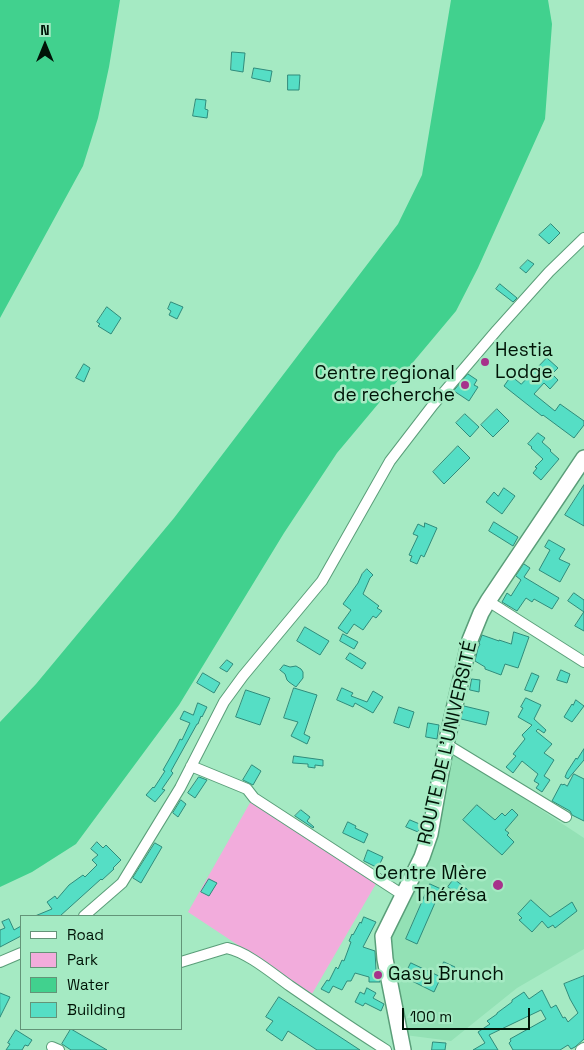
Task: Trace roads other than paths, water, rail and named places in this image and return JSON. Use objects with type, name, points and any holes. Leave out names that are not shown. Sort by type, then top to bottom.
[{"type":"street","points":[[85,915],[122,883],[180,788],[224,702],[242,676],[322,581],[390,461],[433,404],[497,330],[549,272],[584,238]]},
{"type":"street","name":"ROUTE DE L'UNIVERSITÉ","points":[[402,1050],[385,959],[383,936],[422,857],[430,834],[446,744],[470,640],[488,601],[584,458]]},
{"type":"street","points":[[488,601],[584,662]]},
{"type":"street","points":[[446,744],[566,817]]},
{"type":"street","points":[[192,766],[247,789],[254,798],[403,895]]},
{"type":"street","points":[[182,962],[227,948],[235,950],[256,962],[343,1023],[386,1050]]},
{"type":"street","points":[[0,962],[20,953]]},
{"type":"water","points":[[0,0],[120,0],[98,118],[83,166],[0,318]]},
{"type":"water","points":[[451,0],[548,0],[552,24],[545,119],[478,268],[456,311],[337,453],[284,533],[179,705],[76,844],[32,872],[0,887],[0,722],[36,684],[174,518],[398,224],[422,175]]},
{"type":"place","name":"Hestia Lodge","points":[[485,362]]},
{"type":"place","name":"Centre regional de recherche","points":[[465,385]]},
{"type":"place","name":"Centre Mère Thérésa","points":[[498,885]]},
{"type":"place","name":"Gasy Brunch","points":[[378,975]]}]
